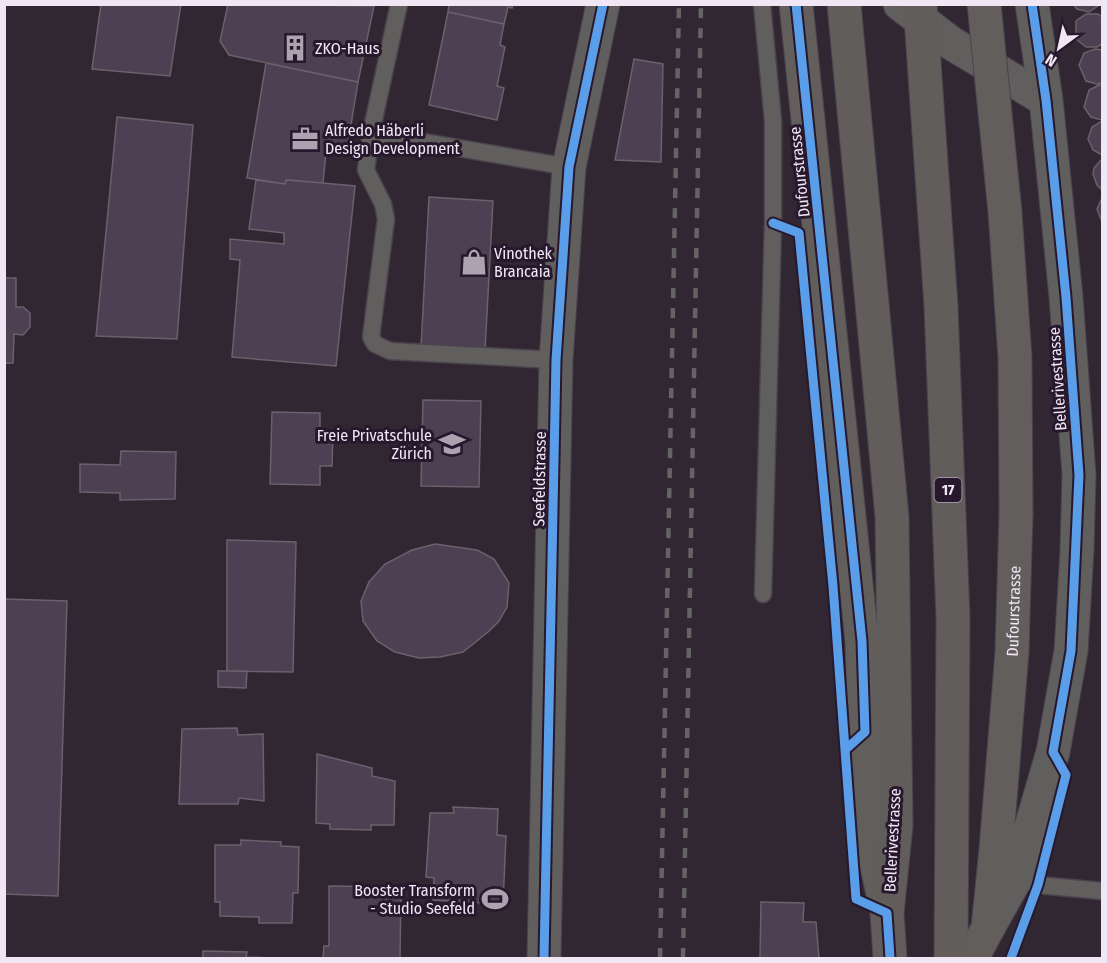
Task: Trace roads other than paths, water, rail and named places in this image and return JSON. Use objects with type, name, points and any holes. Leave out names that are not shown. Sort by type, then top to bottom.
[{"type":"main road","name":"Dufourstrasse","points":[[796,4],[862,641],[867,821],[887,913]]},
{"type":"main road","name":"Bellerivestrasse","points":[[844,4],[892,517],[896,825],[887,913],[890,958]]},
{"type":"main road","name":"Dufourstrasse","points":[[984,4],[1005,212],[1015,358],[1016,514],[1012,652],[988,928]]},
{"type":"main road","name":"17","points":[[914,10],[941,306],[953,618],[951,958]]},
{"type":"main road","name":"Bellerivestrasse","points":[[972,958],[988,928]]},
{"type":"street","name":"Seefeldstrasse","points":[[544,958],[556,360],[569,167],[603,4]]},
{"type":"street","name":"Bellerivestrasse","points":[[988,928],[1016,878],[1053,752],[1071,651],[1077,550],[1079,475],[1066,297],[1046,99],[1032,4]]},
{"type":"street","points":[[914,10],[951,43],[1046,99]]},
{"type":"lane","points":[[399,4],[371,133],[366,170],[383,204],[386,219],[372,337],[375,344],[390,351],[556,360]]},
{"type":"lane","points":[[762,4],[773,143],[763,594]]},
{"type":"lane","points":[[371,133],[569,167]]},
{"type":"lane","points":[[1016,878],[1045,886],[1102,891]]},
{"type":"railway","points":[[660,958],[679,4]]},
{"type":"railway","points":[[683,958],[701,4]]},
{"type":"place","name":"ZKO-Haus","points":[[295,48]]},
{"type":"place","name":"Alfredo Häberli Design Development","points":[[305,139]]},
{"type":"place","name":"Vinothek Brancaia","points":[[474,262]]},
{"type":"place","name":"Freie Privatschule Zürich","points":[[452,444]]},
{"type":"place","name":"Booster Transform - Studio Seefeld","points":[[495,899]]}]
